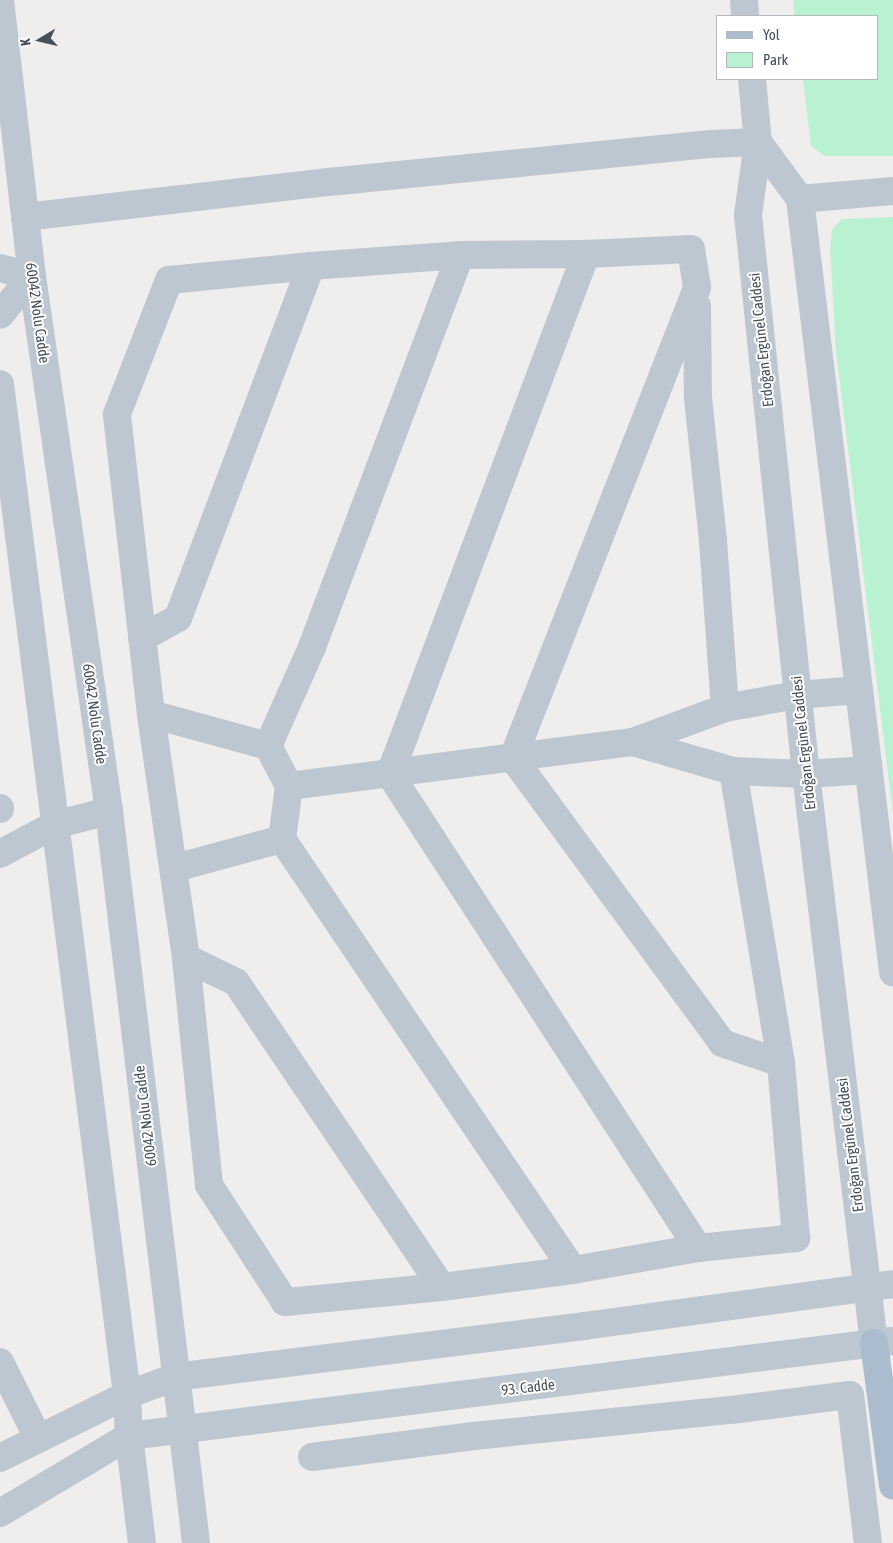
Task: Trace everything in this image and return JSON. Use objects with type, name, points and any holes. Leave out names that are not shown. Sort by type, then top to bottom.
[{"type":"main road","points":[[884,1342],[893,1486]]},
{"type":"street","name":"60042 Nolu Cadde","points":[[0,0],[32,276],[109,811],[196,1543]]},
{"type":"street","points":[[744,0],[746,15]]},
{"type":"street","name":"Erdoğan Ergünel Caddesi","points":[[752,80],[758,142],[748,215],[797,695],[806,774],[880,1286],[884,1342]]},
{"type":"street","points":[[25,217],[348,180],[711,144],[758,142],[800,199],[893,972]]},
{"type":"street","points":[[800,199],[893,191]]},
{"type":"street","points":[[725,708],[713,541],[698,398],[697,288],[691,249],[586,254],[460,255],[311,266],[169,280],[117,414],[142,638],[151,714],[175,868],[209,1185],[285,1302],[442,1287],[573,1270],[698,1248],[796,1238],[781,1063],[734,771]]},
{"type":"street","points":[[390,774],[586,254]]},
{"type":"street","points":[[268,746],[312,646],[460,255]]},
{"type":"street","points":[[142,638],[178,618],[311,266]]},
{"type":"street","points":[[0,268],[32,276],[0,315]]},
{"type":"street","points":[[513,758],[697,288]]},
{"type":"street","points":[[0,384],[127,1396],[129,1436],[142,1543]]},
{"type":"street","points":[[289,786],[633,742],[725,708],[797,695],[859,690]]},
{"type":"street","points":[[151,714],[268,746],[289,786],[282,839],[573,1270]]},
{"type":"street","points":[[633,742],[734,771],[806,774],[868,770]]},
{"type":"street","points":[[513,758],[722,1042],[781,1063]]},
{"type":"street","points":[[390,774],[698,1248]]},
{"type":"street","points":[[0,854],[54,825],[109,811]]},
{"type":"street","points":[[175,868],[282,839]]},
{"type":"street","points":[[186,958],[236,982],[442,1287]]},
{"type":"street","points":[[0,1458],[127,1396],[175,1377],[584,1326],[880,1286]]},
{"type":"street","name":"93. Cadde","points":[[129,1436],[884,1342]]},
{"type":"street","points":[[0,1362],[38,1438]]},
{"type":"street","points":[[312,1457],[474,1436],[730,1410],[850,1395],[868,1543]]},
{"type":"street","points":[[0,1513],[129,1436]]},
{"type":"green space","points":[[793,0],[893,0],[893,156],[824,156],[811,146],[803,80],[878,80],[878,15],[795,15]]},
{"type":"green space","points":[[893,217],[893,814],[836,351],[830,247],[832,230],[842,219]]}]
